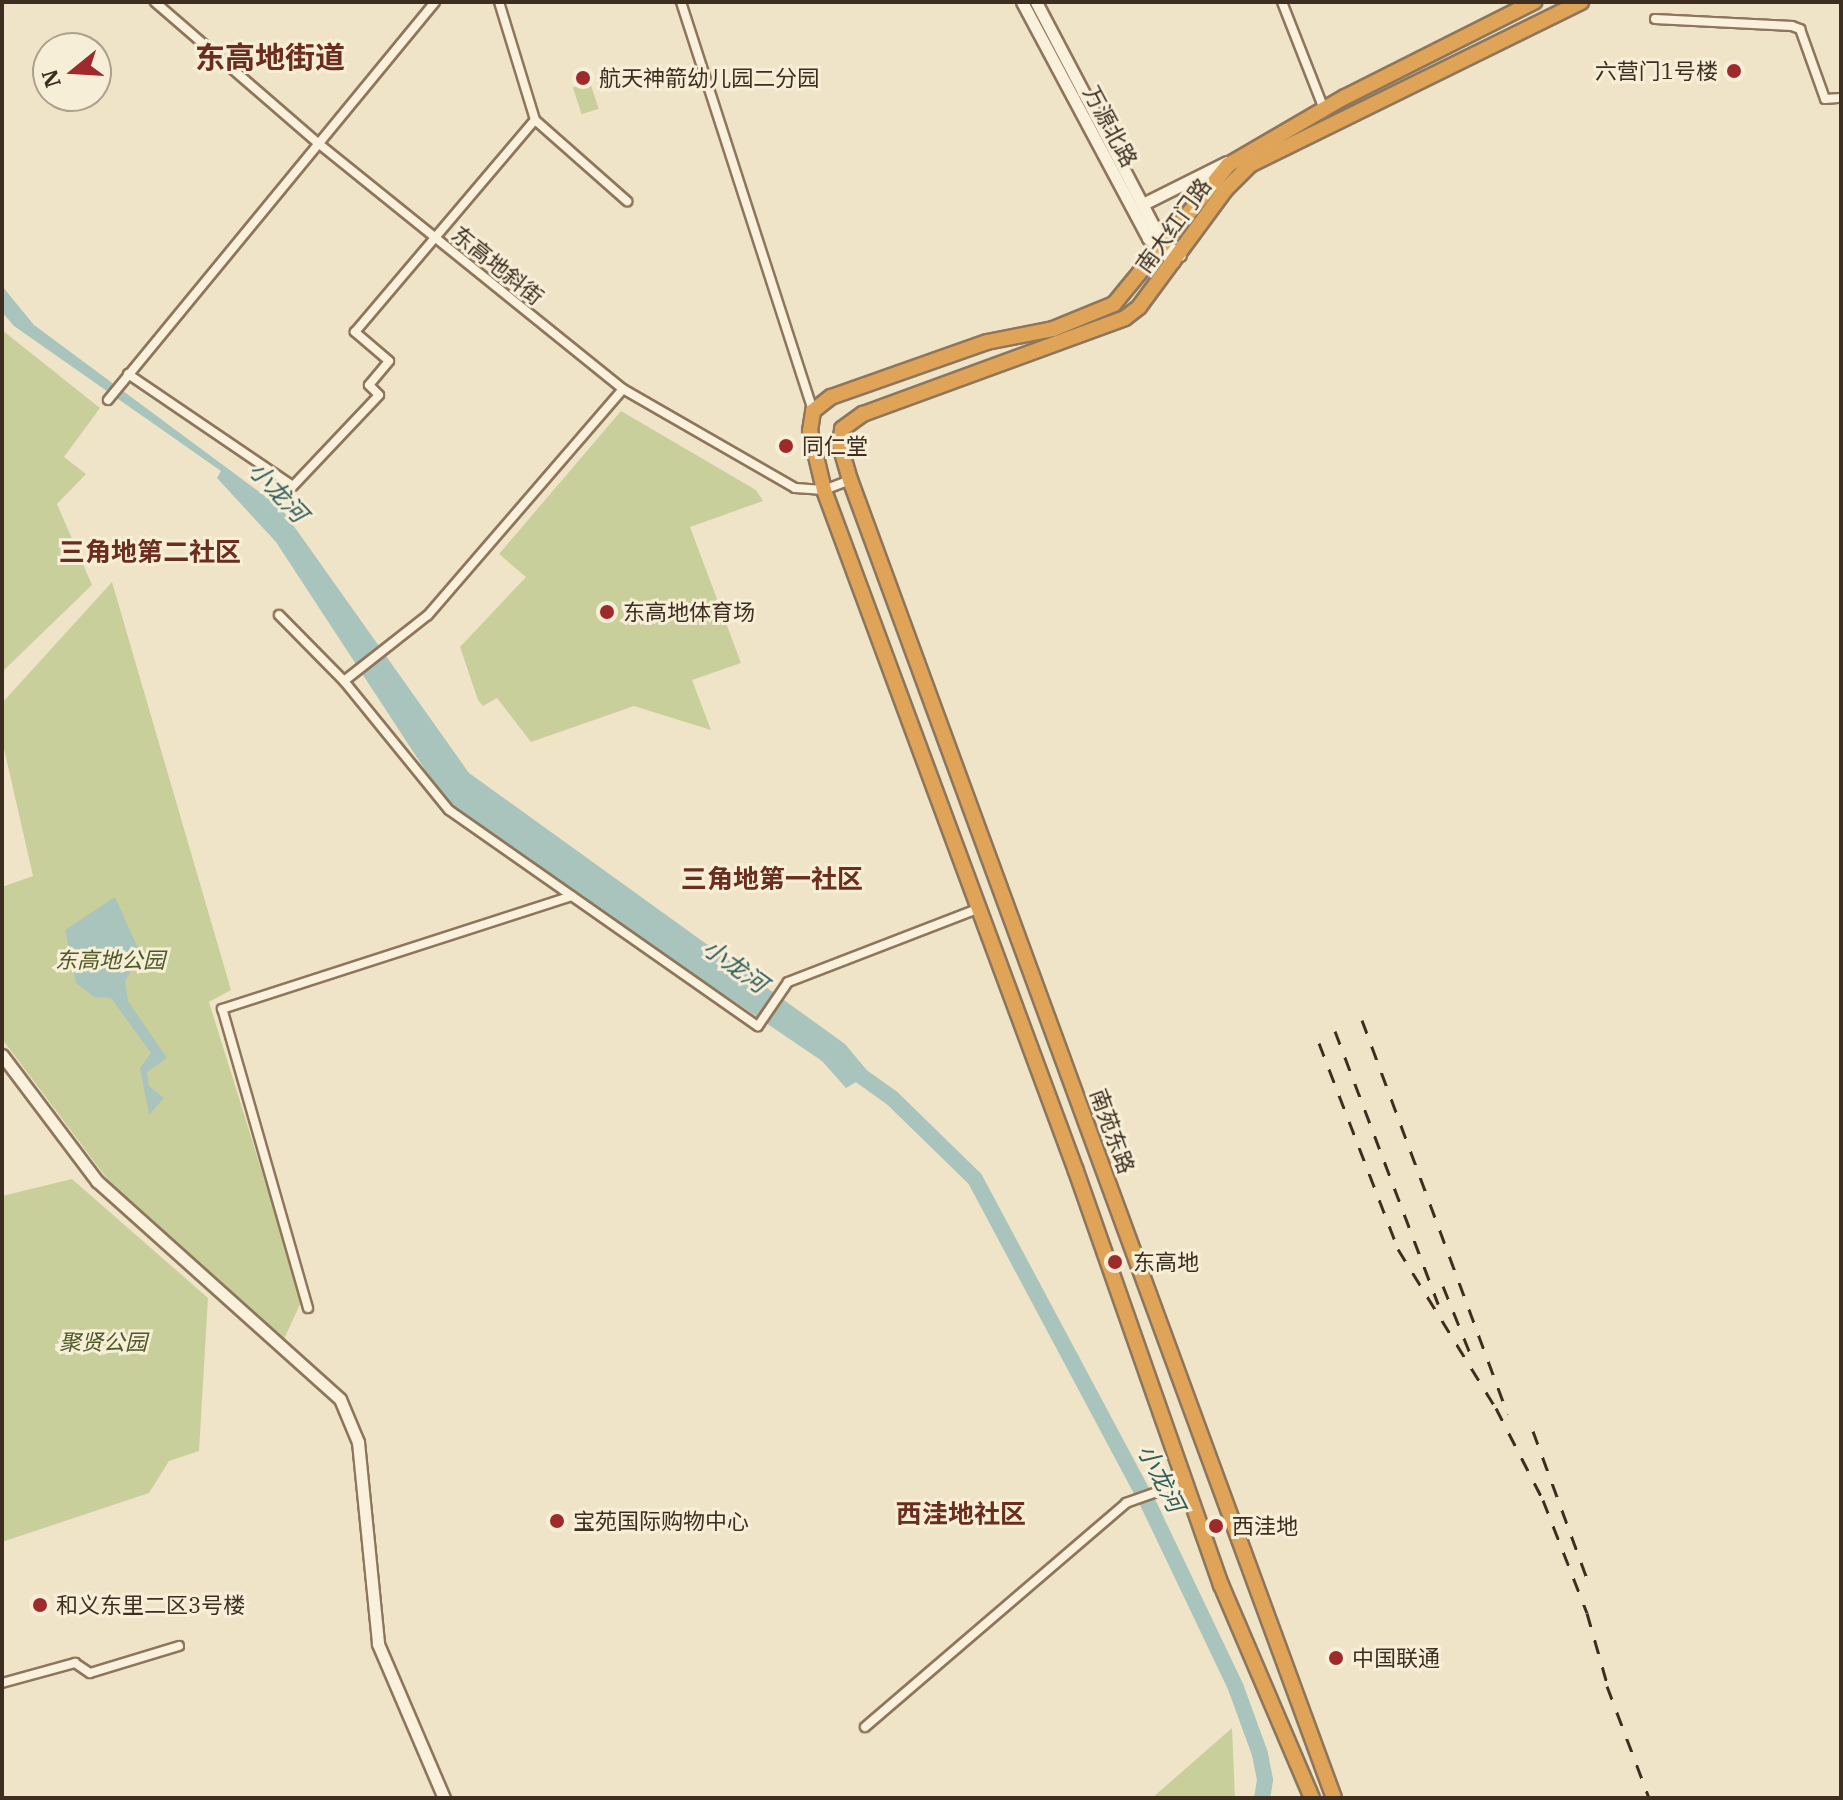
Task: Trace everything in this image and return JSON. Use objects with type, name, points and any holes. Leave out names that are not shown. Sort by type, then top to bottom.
[{"type":"highway","name":"南大红门路","points":[[813,411],[852,388],[987,342],[1053,329],[1100,311],[1129,287],[1218,173],[1248,150],[1534,2]]},
{"type":"highway","name":"南大红门路","points":[[850,480],[840,444],[850,419],[1110,326],[1139,307],[1226,189],[1250,165],[1581,2]]},
{"type":"highway","points":[[813,411],[811,450],[824,490],[1076,1171],[1221,1585],[1312,1798]]},
{"type":"highway","name":"南苑东路","points":[[850,480],[1334,1798]]},
{"type":"street","name":"东高地斜街","points":[[155,2],[318,143],[623,389],[752,468],[795,488],[824,490]]},
{"type":"street","points":[[108,400],[435,2]]},
{"type":"street","points":[[499,2],[535,120],[627,201]]},
{"type":"street","points":[[681,2],[813,411]]},
{"type":"street","name":"万源北路","points":[[1022,2],[1160,245]]},
{"type":"street","name":"万源北路","points":[[1036,2],[1143,204],[1160,245]]},
{"type":"street","points":[[1282,2],[1324,109]]},
{"type":"street","points":[[1655,19],[1792,26],[1800,29],[1825,99],[1841,98]]},
{"type":"street","points":[[126,376],[293,486],[379,395],[369,385],[389,361],[355,332],[535,120]]},
{"type":"street","points":[[1143,204],[1248,150]]},
{"type":"street","points":[[1160,245],[1177,258]]},
{"type":"street","points":[[347,678],[428,615],[623,389]]},
{"type":"street","points":[[824,490],[850,480]]},
{"type":"street","points":[[279,615],[347,678],[449,810],[758,1026],[788,982],[977,909]]},
{"type":"street","points":[[308,1308],[222,1009],[571,896]]},
{"type":"street","points":[[2,1055],[97,1181],[340,1399],[358,1442],[378,1644],[444,1798]]},
{"type":"street","points":[[865,1727],[1126,1503],[1185,1482]]},
{"type":"street","points":[[2,1683],[75,1663],[90,1673],[179,1646]]},
{"type":"green space","points":[[590,82],[599,109],[582,114],[573,88]]},
{"type":"green space","points":[[2,330],[100,408],[64,457],[86,474],[57,504],[92,585],[2,672]]},
{"type":"green space","name":"东高地体育场","points":[[621,411],[756,490],[763,501],[690,527],[741,663],[692,680],[711,730],[634,706],[531,742],[497,698],[483,706],[478,700],[460,647],[526,577],[499,554]]},
{"type":"green space","name":"东高地公园","points":[[112,582],[231,990],[209,1002],[302,1300],[284,1339],[120,1196],[2,1039],[2,887],[33,876],[2,740],[2,703]]},
{"type":"green space","name":"聚贤公园","points":[[72,1179],[208,1298],[199,1451],[169,1461],[149,1493],[2,1542],[2,1196]]},
{"type":"green space","points":[[1232,1728],[1235,1798],[1152,1798]]},
{"type":"water","points":[[2,286],[34,325],[281,508],[469,773],[845,1044],[870,1074],[846,1088],[822,1061],[450,808],[276,542],[217,478],[221,471],[14,326],[2,312]]},
{"type":"water","points":[[115,897],[141,955],[125,981],[128,1001],[167,1058],[147,1072],[149,1086],[164,1098],[149,1115],[140,1068],[151,1053],[111,998],[94,997],[76,983],[65,930]]},
{"type":"waterway","name":"小龙河","points":[[847,1066],[892,1098],[975,1179],[1147,1501],[1236,1688],[1260,1754],[1265,1780],[1262,1798]]},
{"type":"railway","points":[[1362,1020],[1508,1414]]},
{"type":"railway","points":[[1335,1031],[1438,1304]]},
{"type":"railway","points":[[1319,1043],[1398,1249],[1496,1408],[1543,1500],[1587,1613],[1610,1694]]},
{"type":"railway","points":[[1443,1286],[1470,1353]]},
{"type":"railway","points":[[1533,1431],[1588,1581]]},
{"type":"railway","points":[[1607,1686],[1649,1798]]},
{"type":"place","name":"六营门1号楼","points":[[1734,71]]},
{"type":"place","name":"航天神箭幼儿园二分园","points":[[583,78]]},
{"type":"place","name":"同仁堂","points":[[786,446]]},
{"type":"place","name":"东高地体育场","points":[[607,612]]},
{"type":"place","name":"东高地","points":[[1115,1262]]},
{"type":"place","name":"宝苑国际购物中心","points":[[557,1521]]},
{"type":"place","name":"西洼地","points":[[1216,1526]]},
{"type":"place","name":"和义东里二区3号楼","points":[[40,1605]]},
{"type":"place","name":"中国联通","points":[[1336,1658]]},
{"type":"district","name":"东高地街道","points":[[270,57]]},
{"type":"district","name":"三角地第二社区","points":[[150,552]]},
{"type":"district","name":"三角地第一社区","points":[[772,879]]},
{"type":"district","name":"西洼地社区","points":[[961,1514]]}]
